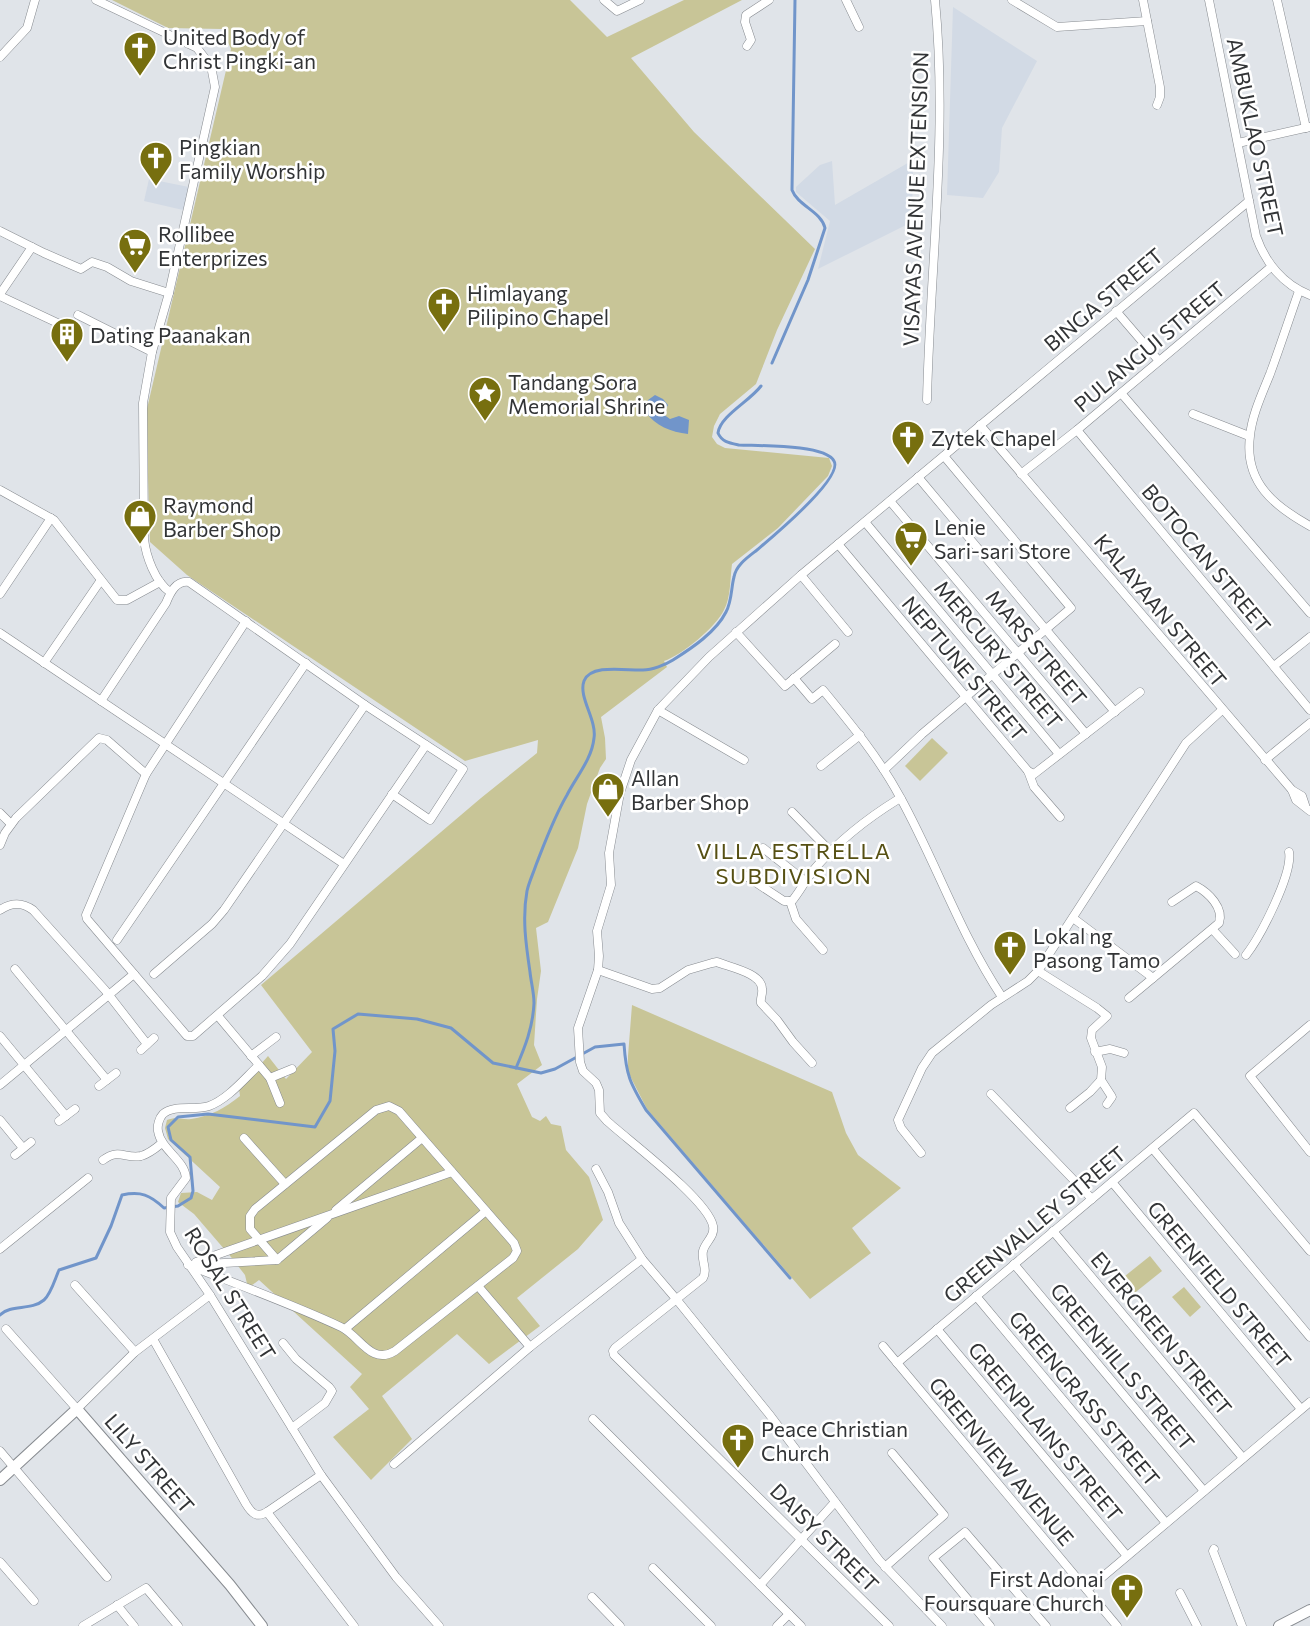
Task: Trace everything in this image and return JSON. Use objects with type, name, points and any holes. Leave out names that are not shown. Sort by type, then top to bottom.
[{"type":"street","points":[[0,57],[27,28],[35,0]]},
{"type":"street","points":[[96,0],[197,48],[211,66],[214,76],[215,87],[169,293],[152,352],[142,418],[144,539],[148,557],[160,582],[170,592]]},
{"type":"street","points":[[604,0],[617,11],[640,0]]},
{"type":"street","points":[[747,46],[751,40],[745,22],[746,15],[769,0]]},
{"type":"street","points":[[846,0],[859,27]]},
{"type":"street","name":"VISAYAS AVENUE EXTENSION","points":[[927,400],[935,255],[939,114],[935,0]]},
{"type":"street","points":[[1012,0],[1058,27],[1147,21]]},
{"type":"street","points":[[1143,0],[1161,92],[1157,105]]},
{"type":"street","name":"AMBUKLAO STREET","points":[[1209,0],[1256,236],[1261,251],[1271,267],[1299,291],[1310,295]]},
{"type":"street","points":[[1238,143],[1308,128],[1277,0]]},
{"type":"street","name":"BINGA STREET","points":[[598,970],[597,931],[611,885],[609,853],[618,802],[631,760],[658,710],[682,683],[736,632],[801,575],[1249,201]]},
{"type":"street","points":[[0,231],[81,269],[92,262],[131,281],[169,293]]},
{"type":"street","points":[[32,247],[0,295],[64,326]]},
{"type":"street","name":"PULANGUI STREET","points":[[1021,474],[1077,430],[1271,267]]},
{"type":"street","points":[[1299,291],[1255,415],[1250,436],[1250,455],[1254,471],[1269,499],[1310,526]]},
{"type":"street","points":[[1116,311],[1158,361]]},
{"type":"street","points":[[78,315],[152,352]]},
{"type":"street","points":[[1121,393],[1310,613]]},
{"type":"street","points":[[1193,414],[1250,436]]},
{"type":"street","name":"KALAYAAN STREET","points":[[980,425],[1292,790],[1296,800],[1308,807]]},
{"type":"street","name":"BOTOCAN STREET","points":[[1077,430],[1310,710]]},
{"type":"street","points":[[884,770],[922,734],[1071,608],[944,456]]},
{"type":"street","points":[[918,477],[1115,712]]},
{"type":"street","points":[[0,490],[51,518],[114,597],[120,601],[127,600],[160,582]]},
{"type":"street","name":"MARS STREET","points":[[890,501],[1086,734]]},
{"type":"street","points":[[0,594],[51,518]]},
{"type":"street","name":"MERCURY STREET","points":[[865,522],[1059,754]]},
{"type":"street","name":"NEPTUNE STREET","points":[[838,544],[1028,771],[1034,787],[1060,817]]},
{"type":"street","points":[[801,575],[848,632]]},
{"type":"street","points":[[44,663],[101,580]]},
{"type":"street","points":[[101,701],[166,603],[170,592],[180,583],[189,582],[365,705],[463,769],[430,820],[392,794]]},
{"type":"street","points":[[246,621],[146,774],[86,917],[187,1036],[193,1036],[276,962],[426,745]]},
{"type":"street","points":[[736,632],[785,686],[835,644]]},
{"type":"street","points":[[0,633],[344,864]]},
{"type":"street","points":[[1274,666],[1310,637]]},
{"type":"street","points":[[117,940],[306,663]]},
{"type":"street","points":[[794,678],[812,699],[823,690],[860,735],[884,770],[901,799],[972,949],[1002,997]]},
{"type":"street","points":[[1028,771],[1034,774],[1140,692]]},
{"type":"street","points":[[154,974],[219,917],[365,705]]},
{"type":"street","points":[[658,710],[744,760]]},
{"type":"street","points":[[921,1153],[901,1128],[898,1120],[926,1060],[938,1047],[1002,997],[1028,981],[1038,971],[1186,743],[1222,710]]},
{"type":"street","points":[[1265,760],[1310,723]]},
{"type":"street","points":[[821,766],[860,735]]},
{"type":"street","points":[[0,845],[11,824],[102,737],[146,774]]},
{"type":"street","points":[[746,876],[784,901],[790,901],[831,852],[865,822],[901,799]]},
{"type":"street","points":[[792,812],[831,852]]},
{"type":"street","points":[[0,813],[11,824]]},
{"type":"street","points":[[763,848],[805,881]]},
{"type":"street","points":[[1246,955],[1267,922],[1282,884],[1290,857],[1289,852]]},
{"type":"street","points":[[1129,998],[1220,923],[1219,908],[1204,890],[1196,886],[1172,902]]},
{"type":"street","points":[[790,901],[796,919],[823,950]]},
{"type":"street","points":[[0,910],[19,903],[33,910],[109,994],[144,1047],[154,1038]]},
{"type":"street","points":[[1073,918],[1154,978]]},
{"type":"street","points":[[1213,930],[1234,954]]},
{"type":"street","points":[[677,1300],[706,1273],[703,1253],[713,1234],[711,1221],[691,1195],[670,1174],[600,1113],[599,1090],[596,1083],[583,1071],[578,1046],[578,1029],[598,970],[652,989],[660,988],[688,970],[717,962],[754,975],[760,980],[763,988],[761,1004],[812,1063]]},
{"type":"street","points":[[15,969],[107,1080]]},
{"type":"street","points":[[1038,971],[1107,1016],[1106,1020],[1092,1030],[1091,1038],[1102,1067],[1101,1080],[1112,1097],[1107,1104]]},
{"type":"street","points":[[0,1085],[134,974]]},
{"type":"street","points":[[220,1013],[270,1078],[280,1103]]},
{"type":"street","points":[[1310,1025],[1250,1076],[1310,1152]]},
{"type":"street","points":[[0,1036],[63,1118],[75,1109]]},
{"type":"street","points":[[251,1056],[276,1037]]},
{"type":"street","points":[[1095,1052],[1110,1049],[1124,1053]]},
{"type":"street","points":[[104,1160],[114,1154],[138,1157],[146,1155],[162,1143],[158,1131],[159,1121],[163,1114],[177,1109],[202,1108],[211,1105],[259,1065]]},
{"type":"street","points":[[270,1078],[292,1069]]},
{"type":"street","points":[[99,1086],[116,1072]]},
{"type":"street","points":[[1070,1108],[1101,1080]]},
{"type":"street","points":[[991,1094],[1092,1199]]},
{"type":"street","points":[[188,1264],[345,1329],[372,1354],[384,1356],[389,1355],[478,1286],[513,1258],[517,1251],[514,1243],[399,1111],[389,1106],[383,1107],[255,1209],[250,1216],[249,1229],[277,1260]]},
{"type":"street","name":"GREENVALLEY STREET","points":[[897,1363],[1194,1113],[1310,1251]]},
{"type":"street","points":[[0,1120],[23,1148]]},
{"type":"street","points":[[243,1138],[285,1184]]},
{"type":"street","points":[[188,1264],[277,1260],[422,1138]]},
{"type":"street","points":[[15,1155],[31,1142]]},
{"type":"street","name":"ROSAL STREET","points":[[162,1143],[186,1172],[186,1178],[175,1191],[170,1205],[170,1232],[177,1247],[210,1295],[321,1475],[396,1577],[439,1626]]},
{"type":"street","points":[[1153,1149],[1310,1336]]},
{"type":"street","points":[[596,1168],[608,1192],[619,1223],[642,1259],[769,1414],[885,1567],[942,1626]]},
{"type":"street","points":[[188,1264],[452,1172]]},
{"type":"street","points":[[0,1249],[88,1178]]},
{"type":"street","name":"GREENFIELD STREET","points":[[1112,1182],[1301,1409]]},
{"type":"street","points":[[345,1329],[486,1211]]},
{"type":"street","name":"EVERGREEN STREET","points":[[1053,1231],[1243,1458]]},
{"type":"street","points":[[394,1464],[530,1347],[642,1259]]},
{"type":"street","name":"GREENHILLS STREET","points":[[1014,1264],[1204,1491]]},
{"type":"street","points":[[75,1285],[135,1352]]},
{"type":"street","points":[[478,1286],[530,1347]]},
{"type":"street","points":[[0,1480],[135,1352],[210,1295]]},
{"type":"street","name":"GREENGRASS STREET","points":[[976,1296],[1166,1523]]},
{"type":"street","name":"DAISY STREET","points":[[677,1300],[613,1351],[620,1362],[889,1626]]},
{"type":"street","name":"LILY STREET","points":[[6,1329],[230,1585],[262,1626]]},
{"type":"street","name":"GREENPLAINS STREET","points":[[937,1329],[1127,1556]]},
{"type":"street","points":[[153,1339],[254,1515],[258,1516],[267,1512],[321,1475]]},
{"type":"street","points":[[283,1343],[296,1359],[332,1391],[325,1403],[292,1428]]},
{"type":"street","name":"GREENVIEW AVENUE","points":[[883,1346],[1117,1626]]},
{"type":"street","points":[[1087,1590],[1310,1402]]},
{"type":"street","points":[[593,1419],[801,1626]]},
{"type":"street","points":[[0,1451],[107,1577]]},
{"type":"street","points":[[885,1567],[944,1515],[892,1453]]},
{"type":"street","points":[[760,1585],[835,1502]]},
{"type":"street","points":[[267,1512],[354,1626]]},
{"type":"street","points":[[990,1626],[933,1558],[964,1532],[1046,1626]]},
{"type":"street","points":[[1214,1549],[1242,1626]]},
{"type":"street","points":[[0,1562],[34,1601]]},
{"type":"street","points":[[653,1568],[711,1626]]},
{"type":"street","points":[[89,1625],[146,1588],[178,1626]]},
{"type":"street","points":[[1180,1593],[1197,1626]]},
{"type":"street","points":[[592,1597],[620,1626]]},
{"type":"street","points":[[117,1605],[134,1626]]},
{"type":"street","points":[[1279,1626],[1310,1610]]},
{"type":"street","points":[[777,1626],[789,1614]]},
{"type":"shaded area","points":[[112,0],[570,0],[607,37],[684,0],[742,0],[631,58],[694,132],[815,249],[777,330],[756,384],[720,414],[712,437],[717,444],[725,448],[829,458],[832,466],[828,476],[778,528],[732,564],[726,605],[714,624],[689,647],[664,661],[667,667],[601,717],[606,759],[600,768],[587,804],[578,848],[548,922],[536,928],[541,971],[534,1045],[542,1065],[517,1084],[532,1117],[540,1121],[546,1116],[551,1124],[561,1126],[566,1150],[589,1177],[603,1220],[578,1249],[517,1298],[540,1326],[489,1364],[457,1334],[382,1396],[412,1439],[371,1480],[333,1437],[369,1409],[350,1387],[362,1374],[259,1280],[248,1288],[245,1275],[231,1257],[194,1214],[178,1202],[181,1193],[197,1192],[212,1200],[220,1187],[168,1139],[165,1128],[167,1120],[198,1118],[229,1104],[240,1096],[239,1089],[268,1056],[286,1079],[312,1052],[261,985],[537,753],[538,740],[465,761],[187,575],[150,542],[146,413],[231,49],[222,29],[168,28]]},
{"type":"shaded area","points":[[953,7],[1037,61],[1002,128],[999,172],[983,198],[947,195]]},
{"type":"shaded area","points":[[913,160],[912,222],[818,269],[830,221],[796,192],[796,187],[820,165],[832,161],[835,205]]},
{"type":"shaded area","points":[[149,179],[189,187],[183,210],[144,201]]},
{"type":"shaded area","points":[[932,738],[948,753],[920,781],[905,766]]},
{"type":"shaded area","points":[[632,1005],[832,1092],[846,1133],[858,1155],[901,1188],[852,1228],[871,1253],[810,1299],[647,1109],[628,1072]]},
{"type":"shaded area","points":[[1150,1256],[1162,1271],[1132,1295],[1120,1280]]},
{"type":"shaded area","points":[[1184,1287],[1201,1307],[1190,1317],[1172,1297]]},
{"type":"water","points":[[655,395],[668,405],[663,414],[670,419],[679,416],[689,420],[688,434],[664,428],[650,417],[646,412],[648,400]]},
{"type":"waterway","points":[[772,363],[808,280],[825,228],[819,217],[799,200],[792,190],[795,0]]},
{"type":"waterway","points":[[516,1068],[530,1029],[534,1003],[525,932],[527,891],[562,803],[587,761],[593,746],[594,731],[583,694],[584,681],[588,675],[602,670],[643,670],[658,667],[673,660],[703,639],[726,612],[735,573],[740,565],[818,493],[834,469],[834,461],[828,455],[818,451],[790,447],[739,445],[729,443],[722,438],[718,433],[724,421],[761,386]]},
{"type":"waterway","points":[[0,1315],[10,1310],[39,1303],[49,1294],[59,1270],[96,1258],[122,1195],[145,1195],[164,1208],[178,1206],[191,1198],[193,1191],[190,1157],[171,1140],[168,1127],[178,1117],[208,1114],[315,1127],[330,1101],[335,1051],[333,1029],[358,1014],[417,1019],[451,1028],[493,1063],[541,1073],[555,1069],[595,1047],[624,1044],[630,1078],[646,1110],[790,1278]]},
{"type":"place","name":"United Body of Christ Pingki-an","points":[[140,77]]},
{"type":"place","name":"Pingkian Family Worship","points":[[156,187]]},
{"type":"place","name":"Rollibee Enterprizes","points":[[135,274]]},
{"type":"place","name":"Himlayang Pilipino Chapel","points":[[444,333]]},
{"type":"place","name":"Dating Paanakan","points":[[67,363]]},
{"type":"place","name":"Tandang Sora Memorial Shrine","points":[[485,422]]},
{"type":"place","name":"Zytek Chapel","points":[[908,466]]},
{"type":"place","name":"Raymond Barber Shop","points":[[140,545]]},
{"type":"place","name":"Lenie Sari-sari Store","points":[[911,567]]},
{"type":"place","name":"Allan Barber Shop","points":[[608,818]]},
{"type":"place","name":"Lokal ng Pasong Tamo","points":[[1010,976]]},
{"type":"place","name":"Peace Christian Church","points":[[738,1469]]},
{"type":"place","name":"First Adonai Foursquare Church","points":[[1127,1619]]},
{"type":"district","name":"VILLA ESTRELLA SUBDIVISION","points":[[794,862]]}]
